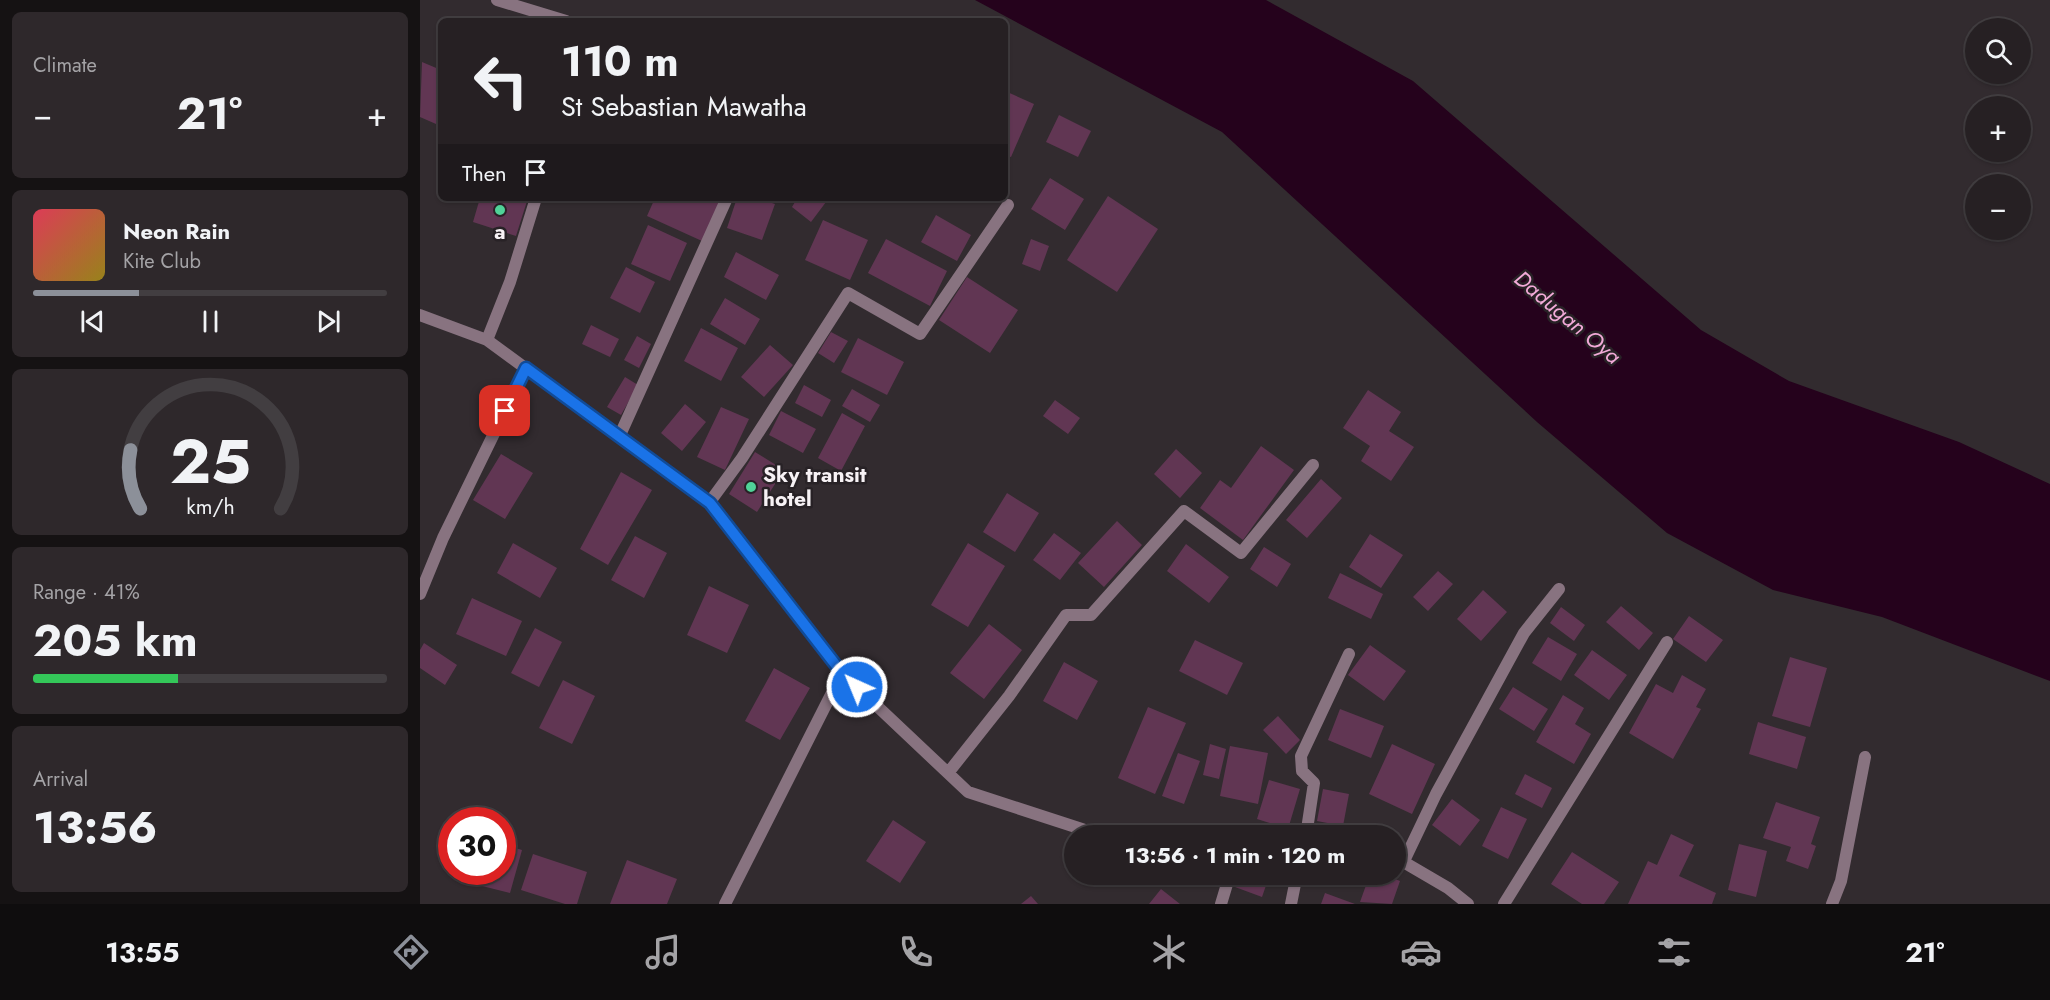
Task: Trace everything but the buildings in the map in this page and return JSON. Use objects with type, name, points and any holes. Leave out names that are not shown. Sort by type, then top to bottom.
[{"type":"street","points":[[497,0],[557,18]]},
{"type":"street","points":[[487,340],[510,282],[535,201]]},
{"type":"street","points":[[620,435],[726,201]]},
{"type":"street","points":[[710,503],[742,458],[848,293],[920,334],[1008,205]]},
{"type":"street","points":[[420,315],[487,340],[710,503],[842,673],[968,792],[1069,825]]},
{"type":"street","points":[[420,594],[443,538],[526,368]]},
{"type":"street","points":[[948,773],[1009,696],[1066,615],[1091,615],[1184,512],[1242,553],[1313,465]]},
{"type":"street","points":[[1406,848],[1524,633],[1559,589]]},
{"type":"street","points":[[1504,904],[1667,642]]},
{"type":"street","points":[[1308,825],[1314,783],[1302,771],[1300,756],[1349,654]]},
{"type":"street","points":[[725,904],[842,673]]},
{"type":"street","points":[[1832,904],[1841,881],[1865,757]]},
{"type":"street","points":[[1406,863],[1448,888],[1468,904]]},
{"type":"street","points":[[1221,904],[1227,885]]},
{"type":"street","points":[[1290,904],[1294,885]]},
{"type":"water","name":"Dadugan Oya","points":[[975,0],[1266,0],[1413,81],[1701,330],[1789,381],[1959,442],[2050,484],[2050,681],[1882,617],[1773,590],[1667,533],[1537,422],[1222,132]]},
{"type":"place","name":"a","points":[[500,210]]},
{"type":"place","name":"Sky transit hotel","points":[[751,487]]},
{"type":"route","points":[[505,411],[526,368],[710,503],[842,673],[857,687]]}]
